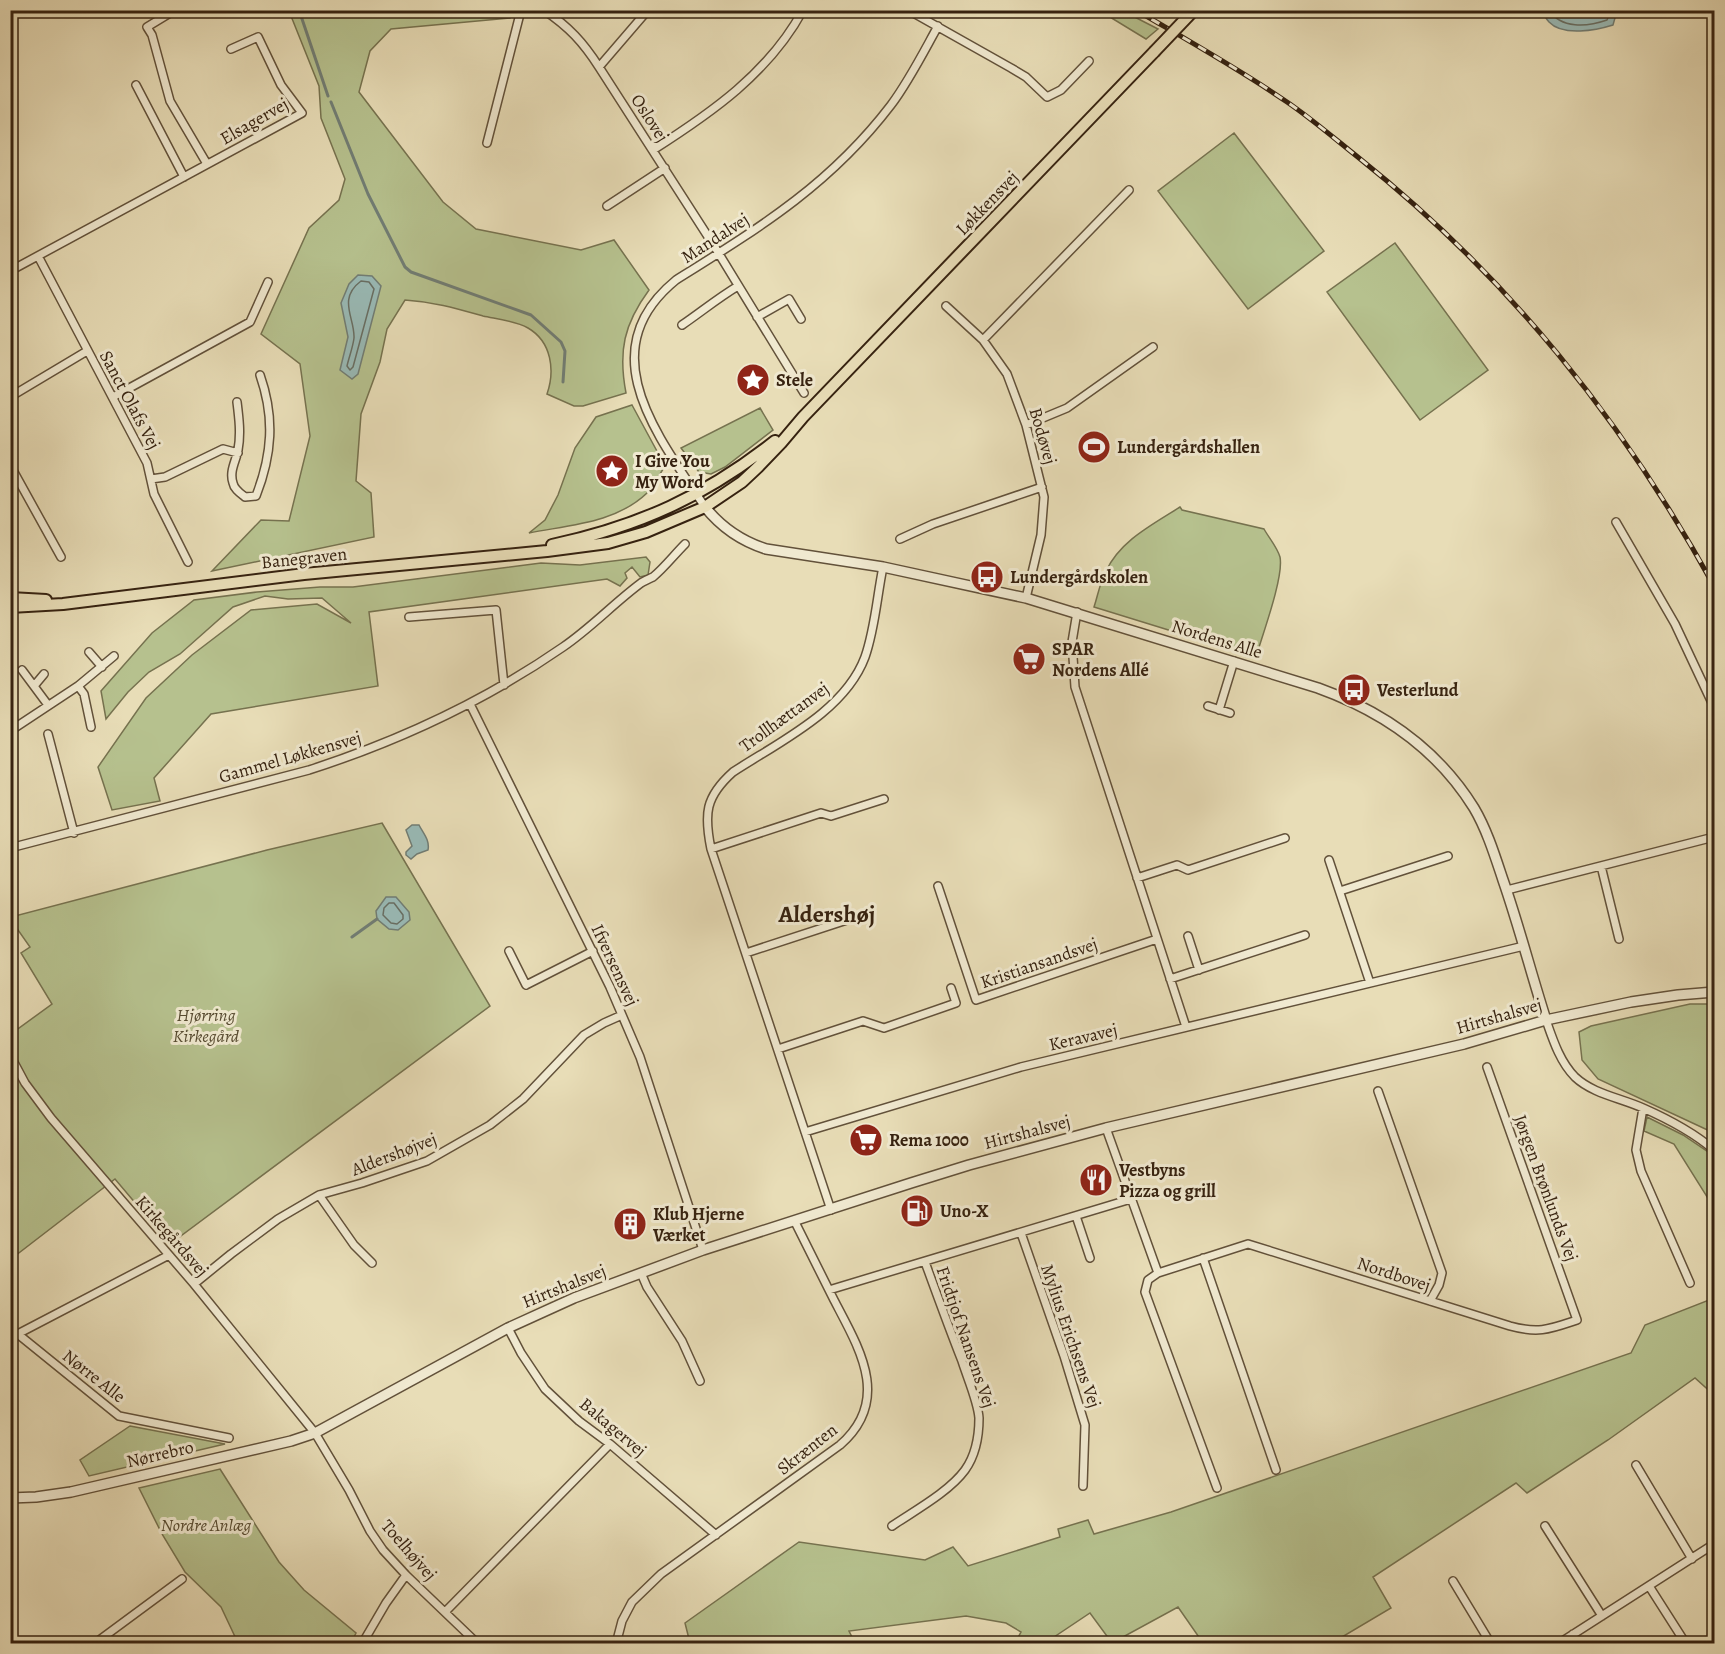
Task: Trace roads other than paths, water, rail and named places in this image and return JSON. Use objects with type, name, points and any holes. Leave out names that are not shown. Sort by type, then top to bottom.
[{"type":"main road","name":"Løkkensvej","points":[[705,507],[742,482],[782,443],[803,417],[1194,10]]},
{"type":"main road","name":"Løkkensvej","points":[[697,495],[752,459],[803,417]]},
{"type":"main road","name":"Banegraven","points":[[513,553],[612,530],[647,518],[697,495]]},
{"type":"main road","name":"Banegraven","points":[[10,607],[42,606],[304,574],[548,551],[608,543],[646,532],[705,507]]},
{"type":"main road","name":"Banegraven","points":[[10,598],[58,601],[100,599]]},
{"type":"street","points":[[175,10],[147,27],[152,34],[170,101],[207,164]]},
{"type":"street","points":[[487,143],[521,10]]},
{"type":"street","name":"Oslovej","points":[[544,10],[566,25],[583,43],[665,168],[804,393]]},
{"type":"street","points":[[599,67],[648,10]]},
{"type":"street","points":[[653,150],[704,117],[731,96],[778,47],[803,10]]},
{"type":"street","points":[[908,10],[1019,72],[1047,97],[1061,90],[1089,61]]},
{"type":"street","name":"Mandalvej","points":[[705,507],[675,462],[639,393],[634,375],[633,357],[641,322],[656,299],[676,280],[800,198],[850,154],[892,103],[911,75],[938,26]]},
{"type":"street","name":"Elsagervej","points":[[10,271],[302,113],[281,85],[258,37],[231,49]]},
{"type":"street","points":[[136,85],[184,177]]},
{"type":"street","points":[[607,206],[665,168]]},
{"type":"street","points":[[983,340],[1129,190]]},
{"type":"street","name":"Sanct Olafs Vej","points":[[38,256],[147,463],[154,494],[188,562]]},
{"type":"street","points":[[113,398],[250,321],[268,282]]},
{"type":"street","points":[[682,325],[707,305],[738,286]]},
{"type":"street","points":[[757,317],[789,298],[801,318]]},
{"type":"street","name":"Bodøvej","points":[[946,306],[983,340],[1007,374],[1026,425],[1044,497],[1041,535],[1026,598]]},
{"type":"street","points":[[1026,425],[1067,408],[1153,347]]},
{"type":"street","points":[[10,397],[87,351]]},
{"type":"street","points":[[237,402],[240,424],[238,453],[232,472],[233,484],[245,497],[253,498],[263,478],[270,437],[268,405],[260,375]]},
{"type":"street","points":[[151,479],[165,477],[223,449],[238,453]]},
{"type":"street","points":[[10,465],[61,557]]},
{"type":"street","points":[[900,539],[933,524],[1042,487]]},
{"type":"street","name":"Nordens Alle","points":[[705,507],[718,522],[754,545],[766,549],[883,567],[1026,598],[1077,612],[1349,699],[1401,730],[1427,751],[1456,783],[1474,809],[1492,848],[1507,890],[1546,1020]]},
{"type":"street","points":[[1616,522],[1675,624],[1714,707]]},
{"type":"street","name":"Gammel Løkkensvej","points":[[10,848],[309,770],[357,755],[394,740],[470,704],[564,646],[602,618],[642,582],[652,577],[685,544]]},
{"type":"street","name":"Trollhættanvej","points":[[831,1210],[711,849],[706,822],[709,802],[719,784],[733,772],[828,708],[854,678],[869,642],[883,567]]},
{"type":"street","points":[[409,617],[496,610],[504,685]]},
{"type":"street","points":[[1077,612],[1072,642],[1075,687],[1186,1027]]},
{"type":"street","points":[[89,652],[102,667]]},
{"type":"street","points":[[10,731],[78,686],[114,656]]},
{"type":"street","points":[[1219,710],[1234,661]]},
{"type":"street","points":[[22,670],[48,705]]},
{"type":"street","points":[[34,686],[44,674]]},
{"type":"street","points":[[78,686],[84,694],[91,727]]},
{"type":"street","name":"Ifversensvej","points":[[470,704],[622,1015],[640,1057],[704,1250]]},
{"type":"street","points":[[1208,706],[1230,713]]},
{"type":"street","points":[[48,734],[74,833]]},
{"type":"street","points":[[711,849],[820,813],[831,816],[884,799]]},
{"type":"street","points":[[1507,890],[1714,837]]},
{"type":"street","points":[[1137,878],[1177,865],[1188,870],[1285,838]]},
{"type":"street","points":[[1340,891],[1448,856]]},
{"type":"street","points":[[1329,860],[1370,983]]},
{"type":"street","points":[[1601,867],[1619,939]]},
{"type":"street","name":"Kristiansandsvej","points":[[938,886],[976,1000],[1157,939]]},
{"type":"street","points":[[746,953],[853,918]]},
{"type":"street","points":[[1170,979],[1305,935]]},
{"type":"street","points":[[1188,936],[1199,970]]},
{"type":"street","name":"Keravavej","points":[[805,1132],[1021,1066],[1524,945]]},
{"type":"street","points":[[509,951],[526,985],[592,951]]},
{"type":"street","points":[[778,1049],[863,1021],[884,1028],[956,1003],[951,988]]},
{"type":"street","name":"Hirtshalsvej","points":[[315,1433],[508,1329],[574,1298],[704,1250],[969,1165],[1106,1128],[1464,1044],[1546,1020],[1630,1002],[1714,992]]},
{"type":"street","name":"Aldershøjvej","points":[[194,1284],[278,1219],[319,1196],[427,1161],[490,1125],[524,1098],[584,1035],[622,1015]]},
{"type":"street","points":[[1546,1020],[1558,1052],[1576,1078],[1588,1087],[1643,1108],[1682,1127],[1714,1150]]},
{"type":"street","name":"Kirkegårdsvej","points":[[10,1055],[25,1083],[51,1118],[194,1284],[315,1433]]},
{"type":"street","name":"Jørgen Brønlunds Vej","points":[[1487,1067],[1578,1320]]},
{"type":"street","points":[[1378,1091],[1442,1273],[1439,1285],[1430,1301]]},
{"type":"street","points":[[1643,1108],[1636,1150],[1641,1171],[1690,1283]]},
{"type":"street","points":[[1106,1128],[1158,1273],[1148,1280],[1145,1292],[1217,1488]]},
{"type":"street","points":[[319,1196],[354,1245],[372,1263]]},
{"type":"street","points":[[829,1290],[1131,1199]]},
{"type":"street","points":[[1076,1216],[1090,1258]]},
{"type":"street","name":"Skrænten","points":[[616,1644],[622,1621],[632,1602],[661,1574],[840,1445],[853,1432],[864,1413],[868,1392],[866,1368],[857,1345],[795,1222]]},
{"type":"street","name":"Mylius Erichsens Vej","points":[[1020,1233],[1064,1356],[1085,1425],[1083,1486]]},
{"type":"street","name":"Nordbovej","points":[[1158,1273],[1239,1245],[1257,1245],[1529,1331],[1549,1329],[1578,1320]]},
{"type":"street","points":[[10,1338],[169,1255]]},
{"type":"street","points":[[1203,1258],[1276,1470]]},
{"type":"street","name":"Fridtjof Nansens Vej","points":[[892,1526],[942,1492],[958,1478],[972,1458],[977,1443],[979,1416],[968,1379],[925,1262]]},
{"type":"street","points":[[641,1273],[647,1287],[682,1341],[700,1381]]},
{"type":"street","name":"Bakagervej","points":[[508,1329],[545,1389],[579,1421],[610,1444],[716,1535]]},
{"type":"street","name":"Nørre Alle","points":[[19,1335],[119,1416],[229,1438]]},
{"type":"street","name":"Nørrebro","points":[[10,1498],[71,1492],[291,1441],[315,1433]]},
{"type":"street","name":"Toelhøjvej","points":[[315,1433],[383,1550],[478,1644]]},
{"type":"street","points":[[446,1611],[610,1444]]},
{"type":"street","points":[[1636,1465],[1692,1558]]},
{"type":"street","points":[[1545,1526],[1602,1616]]},
{"type":"street","points":[[1558,1644],[1714,1544]]},
{"type":"street","points":[[362,1644],[386,1603],[406,1575]]},
{"type":"street","points":[[94,1644],[182,1579]]},
{"type":"street","points":[[1452,1581],[1491,1644]]},
{"type":"street","points":[[1649,1586],[1686,1644]]},
{"type":"street","points":[[1573,1634],[1578,1644]]},
{"type":"water","points":[[1541,11],[1617,11],[1613,25],[1598,29],[1571,31],[1555,27]]},
{"type":"water","points":[[358,275],[372,276],[381,286],[358,374],[352,379],[340,370],[348,337],[341,303],[349,284]]},
{"type":"water","points":[[412,825],[419,825],[427,840],[428,850],[411,859],[406,855],[412,846],[406,830]]},
{"type":"water","points":[[386,897],[396,897],[409,912],[410,920],[398,930],[389,929],[377,919],[376,911]]},
{"type":"waterway","points":[[299,10],[328,96]]},
{"type":"waterway","points":[[331,102],[368,194],[405,267],[411,272],[531,315],[561,342],[565,351],[563,382]]},
{"type":"waterway","points":[[352,937],[377,919]]},
{"type":"railway","points":[[1136,10],[1232,66],[1314,122],[1413,204],[1464,252],[1513,302],[1601,409],[1641,465],[1714,586]]},
{"type":"place","name":"Stele","points":[[753,380]]},
{"type":"place","name":"Lundergårdshallen","points":[[1094,447]]},
{"type":"place","name":"I Give You My Word","points":[[612,471]]},
{"type":"place","name":"Lundergårdskolen","points":[[987,577]]},
{"type":"place","name":"SPAR Nordens Allé","points":[[1029,659]]},
{"type":"place","name":"Vesterlund","points":[[1354,690]]},
{"type":"place","name":"Rema 1000","points":[[866,1140]]},
{"type":"place","name":"Vestbyns Pizza og grill","points":[[1096,1180]]},
{"type":"place","name":"Uno-X","points":[[917,1211]]},
{"type":"place","name":"Klub Hjerne Værket","points":[[630,1224]]},
{"type":"district","name":"Aldershøj","points":[[827,914]]},
{"type":"park label","name":"Hjørring Kirkegård","points":[[206,1025]]},
{"type":"park label","name":"Nordre Anlæg","points":[[206,1525]]}]
